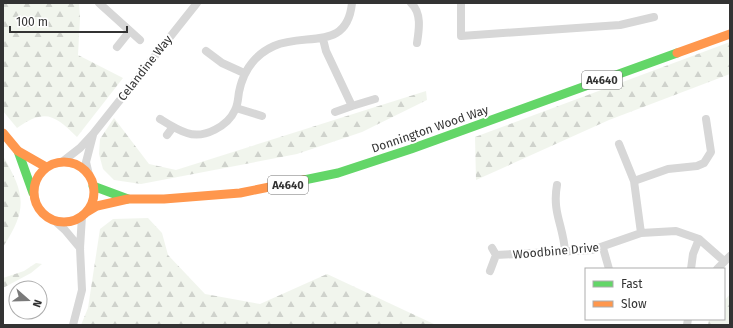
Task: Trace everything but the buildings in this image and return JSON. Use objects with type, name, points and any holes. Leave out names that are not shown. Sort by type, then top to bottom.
[{"type":"main road","name":"Donnington Wood Way","points":[[84,214],[97,206],[128,199],[164,199],[240,193],[338,173],[411,149],[730,34]]},
{"type":"main road","points":[[5,136],[18,151],[46,167]]},
{"type":"main road","points":[[18,151],[33,193],[34,200],[42,213],[55,221]]},
{"type":"main road","points":[[33,193],[39,174],[46,167],[62,162],[72,163],[82,168],[89,175],[93,186],[93,200],[84,214]]},
{"type":"main road","name":"Donnington Wood Way","points":[[93,186],[128,199]]},
{"type":"main road","name":"A4640","points":[[55,221],[64,223],[74,221],[84,214]]},
{"type":"street","points":[[99,3],[129,32],[140,40]]},
{"type":"street","name":"Celandine Way","points":[[62,162],[80,148],[93,134],[197,3]]},
{"type":"street","points":[[160,119],[187,134],[196,135],[205,133],[227,122],[236,108],[244,72],[261,54],[274,46],[299,40],[323,39],[342,30],[348,22],[352,3]]},
{"type":"street","points":[[411,3],[416,8],[419,23],[417,43]]},
{"type":"street","points":[[461,3],[461,36],[620,25],[654,17]]},
{"type":"street","points":[[117,47],[129,32]]},
{"type":"street","points":[[323,39],[326,51],[352,106]]},
{"type":"street","points":[[206,51],[222,64],[244,72]]},
{"type":"street","points":[[335,112],[375,99]]},
{"type":"street","points":[[236,108],[258,112]]},
{"type":"street","points":[[634,181],[668,169],[697,166],[704,163],[710,152],[711,144],[706,119]]},
{"type":"street","points":[[168,135],[173,127]]},
{"type":"street","name":"Celandine Way","points":[[89,175],[86,162],[93,134]]},
{"type":"street","points":[[619,144],[634,181],[641,233]]},
{"type":"street","points":[[557,185],[556,210],[564,234],[565,251]]},
{"type":"street","points":[[74,325],[82,290],[80,248],[84,214]]},
{"type":"street","points":[[55,221],[65,230],[80,248]]},
{"type":"street","name":"Woodbine Drive","points":[[490,271],[494,252],[592,250],[604,248],[641,233],[676,231],[699,238],[727,259]]},
{"type":"street","points":[[691,268],[693,254],[699,238]]},
{"type":"street","points":[[604,248],[609,268]]},
{"type":"street","points":[[718,268],[727,259]]},
{"type":"green space","points":[[3,3],[79,3],[80,18],[78,55],[123,78],[77,137],[56,119],[49,117],[42,116],[35,118],[17,128],[3,111]]},
{"type":"green space","points":[[730,42],[730,74],[609,120],[476,180],[475,137]]},
{"type":"green space","points":[[426,91],[427,100],[362,132],[297,154],[141,184],[114,180],[103,169],[99,154],[100,139],[114,118],[149,164],[176,170]]},
{"type":"green space","points":[[3,156],[16,181],[21,202],[17,222],[3,247]]},
{"type":"green space","points":[[148,218],[162,233],[168,255],[205,294],[260,304],[327,274],[436,325],[81,325],[88,308],[100,229],[113,219]]},
{"type":"green space","points":[[36,263],[42,264],[31,273],[18,280],[8,280],[8,285],[3,288],[3,278],[24,271]]},
{"type":"green space","points":[[730,294],[730,325],[708,325],[709,320],[725,320],[725,300]]},
{"type":"traffic: fast","points":[[304,180],[338,173],[411,149],[677,53]]},
{"type":"traffic: fast","points":[[18,151],[33,193]]},
{"type":"traffic: fast","points":[[93,186],[128,199]]},
{"type":"traffic: slow","points":[[677,53],[730,34]]},
{"type":"traffic: slow","points":[[3,133],[18,151],[46,167]]},
{"type":"traffic: slow","points":[[58,162],[70,162],[81,167],[89,175],[94,186],[94,192],[92,204],[81,217],[70,222],[58,222],[47,217],[39,209],[34,198],[34,186],[39,175],[47,167],[58,162]]},
{"type":"traffic: slow","points":[[87,212],[97,206],[128,199],[164,199],[240,193],[304,180]]}]
